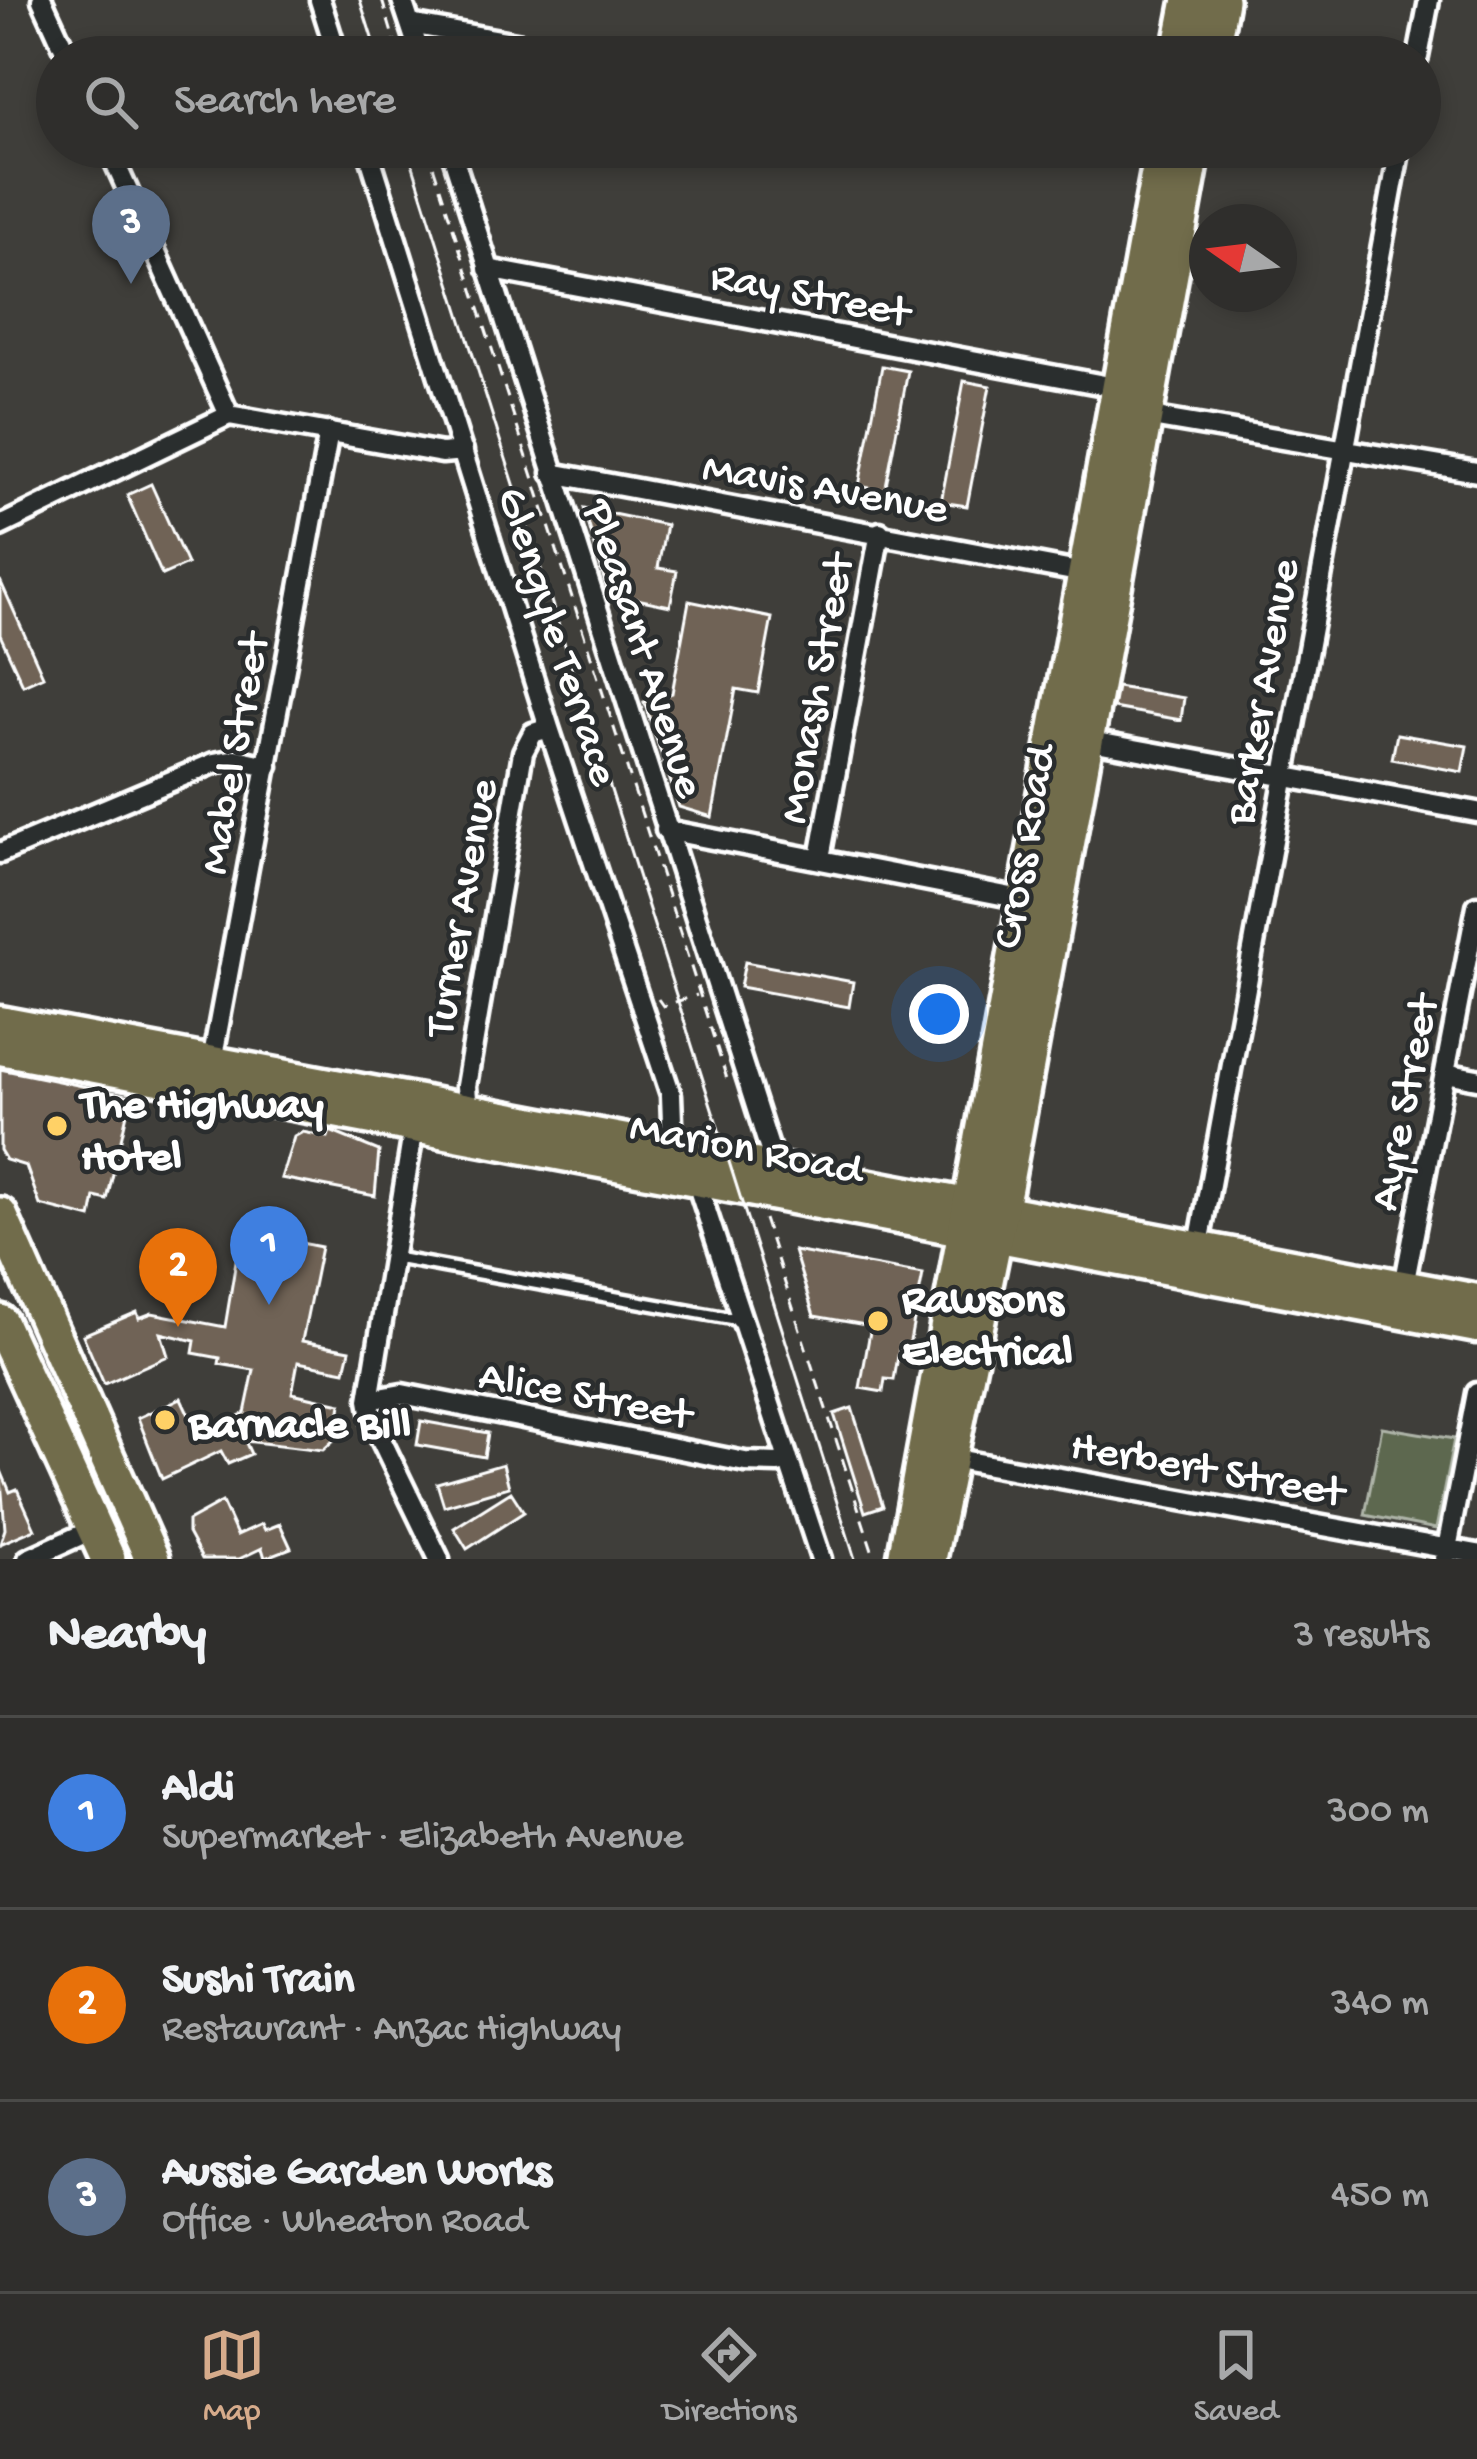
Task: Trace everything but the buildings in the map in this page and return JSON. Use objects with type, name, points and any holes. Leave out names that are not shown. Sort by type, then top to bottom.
[{"type":"highway","points":[[1183,36],[1190,0]]},
{"type":"highway","points":[[1215,36],[1221,0]]},
{"type":"highway","name":"Cross Road","points":[[1100,576],[1120,388],[1174,168]]},
{"type":"highway","name":"Cross Road","points":[[905,1559],[936,1455],[972,1283],[1100,576],[1145,416],[1175,168]]},
{"type":"highway","points":[[0,1215],[152,1559]]},
{"type":"highway","points":[[47,1321],[5,1333],[101,1544]]},
{"type":"highway","name":"Cross Road","points":[[929,1559],[936,1455]]},
{"type":"main road","name":"Marion Road","points":[[0,1022],[209,1076],[416,1116],[696,1180],[770,1181]]},
{"type":"main road","name":"Marion Road","points":[[0,1049],[209,1076]]},
{"type":"main road","name":"Marion Road","points":[[416,1116],[467,1099],[673,1148],[770,1181],[1401,1300],[1477,1300]]},
{"type":"main road","points":[[995,1157],[1042,1232],[972,1283],[918,1209],[995,1157]]},
{"type":"main road","name":"Marion Road","points":[[1042,1232],[1198,1250],[1401,1300],[1477,1327]]},
{"type":"street","points":[[42,0],[58,36]]},
{"type":"street","points":[[320,0],[331,36]]},
{"type":"street","points":[[402,0],[414,36]]},
{"type":"street","points":[[1422,36],[1429,0]]},
{"type":"street","points":[[410,23],[480,36]]},
{"type":"street","points":[[118,168],[230,415]]},
{"type":"street","name":"Glengyle Terrace","points":[[374,168],[548,728],[671,1095],[673,1148]]},
{"type":"street","name":"Pleasant Avenue","points":[[456,168],[666,830],[770,1181]]},
{"type":"street","name":"Barker Avenue","points":[[1198,1250],[1396,168]]},
{"type":"street","name":"Ray Street","points":[[488,269],[1120,388]]},
{"type":"street","points":[[0,526],[230,415],[442,453],[463,451]]},
{"type":"street","points":[[1145,416],[1477,472]]},
{"type":"street","name":"Mabel Street","points":[[209,1076],[329,432]]},
{"type":"street","name":"Mavis Avenue","points":[[551,473],[1100,576]]},
{"type":"street","name":"Monash Street","points":[[820,858],[880,532]]},
{"type":"street","name":"Turner Avenue","points":[[467,1099],[523,752],[533,733],[548,728]]},
{"type":"street","points":[[1069,737],[1477,812]]},
{"type":"street","points":[[0,853],[214,763],[236,759],[268,766]]},
{"type":"street","points":[[666,830],[1040,902]]},
{"type":"street","name":"Ayre Street","points":[[1401,1300],[1477,906]]},
{"type":"street","points":[[1445,1073],[1477,1079]]},
{"type":"street","points":[[416,1116],[369,1400],[373,1423],[439,1559]]},
{"type":"street","points":[[696,1180],[821,1559]]},
{"type":"street","points":[[1446,1554],[1477,1393]]},
{"type":"street","name":"Alice Street","points":[[369,1400],[402,1394],[745,1462],[778,1463],[788,1458]]},
{"type":"street","name":"Herbert Street","points":[[936,1455],[1446,1554],[1477,1554]]},
{"type":"street","points":[[28,1559],[101,1544]]},
{"type":"lane","points":[[390,1257],[741,1321]]},
{"type":"path","points":[[382,0],[393,36]]},
{"type":"path","points":[[434,168],[732,1088]]},
{"type":"path","points":[[649,986],[656,1008],[657,998],[663,1006],[699,994]]},
{"type":"path","points":[[770,1181],[762,1213],[875,1559]]},
{"type":"green space","points":[[1382,1427],[1454,1439],[1436,1529],[1365,1515]]},
{"type":"tram line","points":[[360,0],[371,36]]},
{"type":"tram line","points":[[414,168],[855,1559]]},
{"type":"place","name":"Aussie Garden Works","points":[[131,284]]},
{"type":"place","name":"The Highway Hotel","points":[[57,1126]]},
{"type":"place","name":"Aldi","points":[[269,1305]]},
{"type":"place","name":"Rawsons Electrical","points":[[878,1321]]},
{"type":"place","name":"Sushi Train","points":[[178,1327]]},
{"type":"place","name":"Barnacle Bill","points":[[165,1420]]}]
